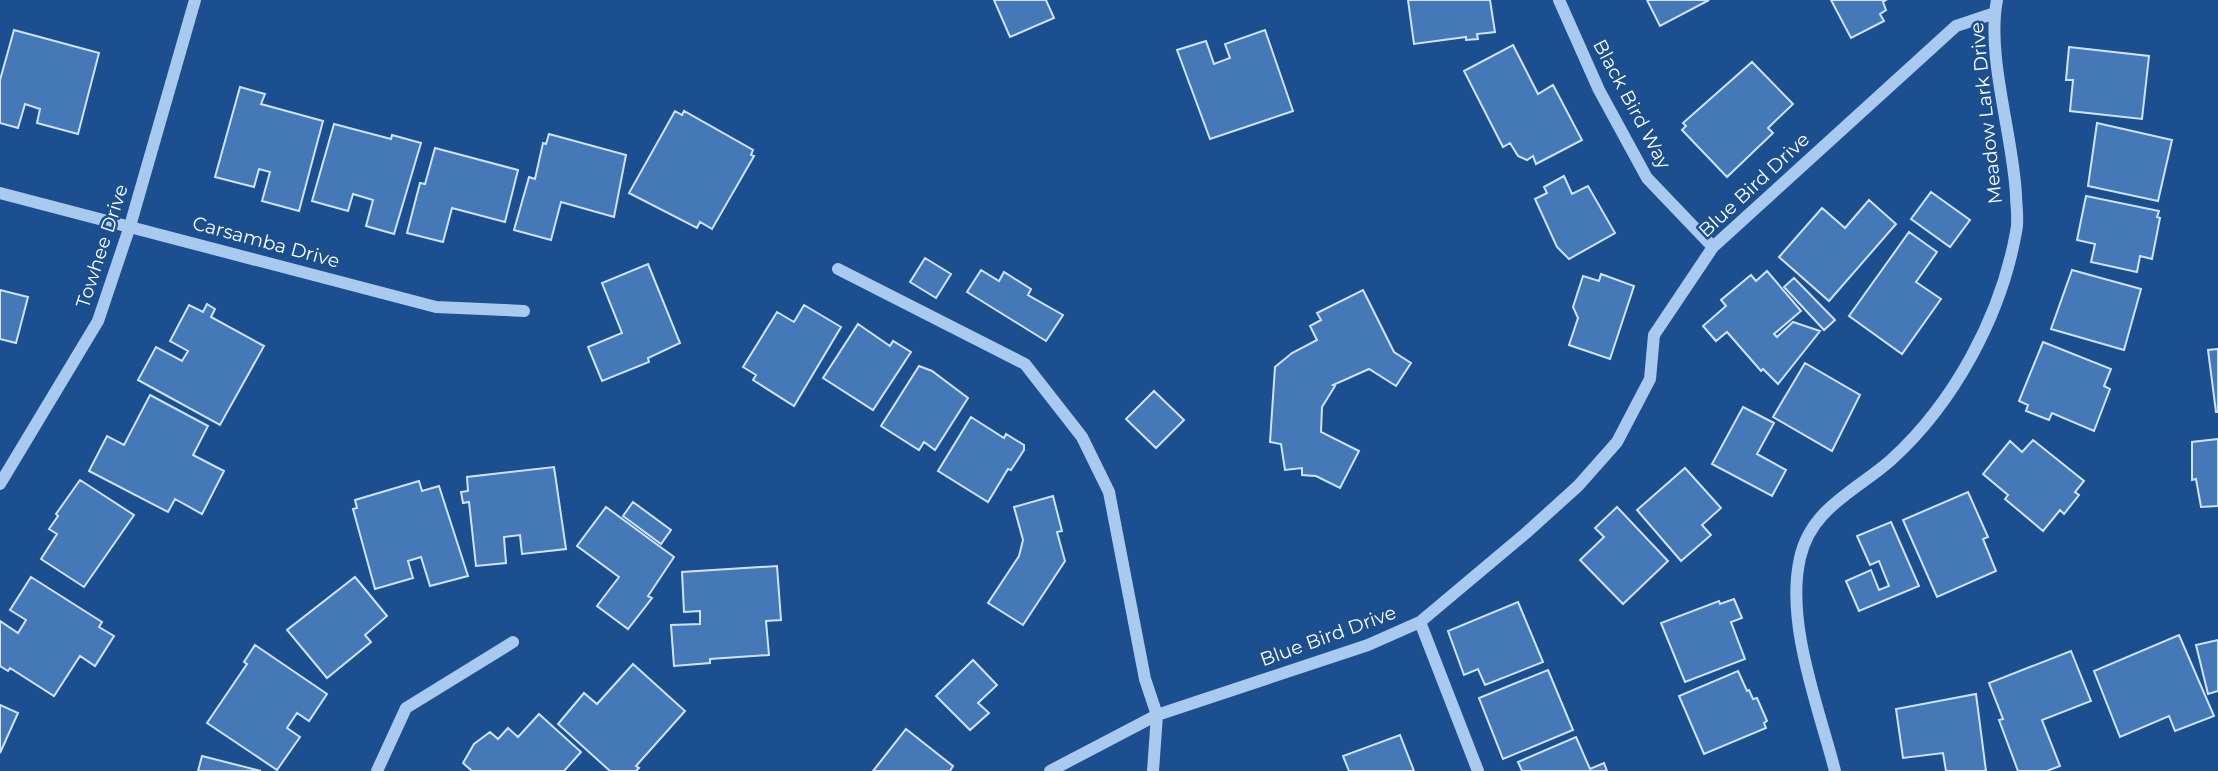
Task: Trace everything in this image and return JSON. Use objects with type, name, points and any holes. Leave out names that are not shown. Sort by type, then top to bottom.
[{"type":"street","name":"Towhee Drive","points":[[0,484],[98,321],[130,226],[195,0]]},
{"type":"street","name":"Black Bird Way","points":[[1559,0],[1599,90],[1647,178],[1713,247]]},
{"type":"street","name":"Blue Bird Drive","points":[[1050,771],[1157,715],[1368,645],[1419,622],[1526,533],[1578,485],[1617,442],[1650,379],[1654,335],[1713,247],[1956,26],[1996,7]]},
{"type":"street","name":"Meadow Lark Drive","points":[[1835,771],[1800,632],[1797,598],[1799,560],[1807,534],[1827,508],[1891,460],[1934,415],[1969,364],[1998,294],[2017,230],[2015,168],[1996,48],[1996,7]]},
{"type":"street","name":"Carsamba Drive","points":[[0,192],[436,307],[524,311]]},
{"type":"street","points":[[838,269],[1025,364],[1082,437],[1109,492],[1145,679],[1157,715],[1153,771]]},
{"type":"street","points":[[1419,622],[1478,771]]},
{"type":"street","points":[[377,771],[406,708],[513,642]]},
{"type":"building","points":[[994,0],[1046,0],[1054,18],[1010,37]]},
{"type":"building","points":[[1408,0],[1490,0],[1495,32],[1477,34],[1478,39],[1466,40],[1466,37],[1414,44]]},
{"type":"building","points":[[1647,0],[1709,0],[1660,26]]},
{"type":"building","points":[[1831,0],[1886,0],[1883,2],[1886,10],[1880,14],[1884,21],[1851,38]]},
{"type":"building","points":[[14,30],[99,53],[78,134],[37,123],[40,109],[25,104],[18,128],[0,123],[0,80]]},
{"type":"building","points":[[1265,30],[1293,111],[1210,139],[1177,50],[1206,41],[1214,64],[1230,58],[1225,44]]},
{"type":"building","points":[[1513,45],[1538,94],[1553,85],[1582,140],[1536,164],[1533,156],[1527,160],[1518,156],[1510,143],[1503,147],[1464,71]]},
{"type":"building","points":[[2069,47],[2149,56],[2142,119],[2070,111],[2073,80],[2066,80]]},
{"type":"building","points":[[1752,62],[1793,104],[1768,128],[1773,133],[1727,177],[1682,130],[1686,126],[1683,123]]},
{"type":"building","points":[[240,87],[265,94],[261,104],[323,121],[299,211],[262,201],[270,172],[259,169],[254,187],[215,177]]},
{"type":"building","points":[[675,111],[682,115],[684,111],[753,150],[751,155],[754,156],[712,229],[700,222],[697,228],[629,193]]},
{"type":"building","points":[[2097,123],[2172,140],[2158,201],[2088,186]]},
{"type":"building","points":[[334,124],[391,139],[392,135],[421,143],[394,234],[366,226],[373,200],[353,194],[348,211],[312,201]]},
{"type":"building","points":[[549,134],[626,155],[614,217],[561,202],[551,240],[514,230],[529,177],[535,179],[543,143],[546,144]]},
{"type":"building","points":[[435,148],[518,170],[505,222],[452,208],[443,242],[407,233],[420,183],[425,184]]},
{"type":"building","points":[[1564,176],[1572,194],[1588,186],[1615,233],[1569,259],[1557,247],[1535,199],[1547,193],[1544,187]]},
{"type":"building","points":[[1931,192],[1970,220],[1950,247],[1911,219]]},
{"type":"building","points":[[2086,196],[2159,211],[2152,259],[2140,256],[2137,272],[2091,262],[2095,244],[2077,240]]},
{"type":"building","points":[[1869,200],[1896,224],[1829,301],[1779,257],[1822,208],[1845,228]]},
{"type":"building","points":[[1909,232],[1937,252],[1916,282],[1941,299],[1902,354],[1849,316]]},
{"type":"building","points":[[925,258],[951,274],[936,298],[910,282]]},
{"type":"building","points":[[648,264],[680,343],[648,358],[649,362],[602,381],[588,347],[622,333],[602,283]]},
{"type":"building","points":[[981,270],[999,281],[1004,272],[1031,289],[1028,295],[1063,315],[1046,341],[967,292]]},
{"type":"building","points":[[2072,270],[2141,289],[2124,350],[2051,329]]},
{"type":"building","points":[[1767,271],[1801,311],[1774,334],[1777,337],[1793,322],[1820,331],[1778,384],[1763,369],[1761,371],[1727,332],[1716,341],[1703,326],[1726,306],[1721,300],[1751,275],[1756,281]]},
{"type":"building","points":[[1601,274],[1634,286],[1610,359],[1569,345],[1578,318],[1573,307],[1583,276],[1599,281]]},
{"type":"building","points":[[1794,278],[1835,320],[1824,330],[1784,287]]},
{"type":"building","points":[[0,290],[28,297],[16,343],[0,339]]},
{"type":"building","points":[[1363,290],[1394,352],[1411,363],[1396,386],[1369,369],[1333,385],[1335,386],[1322,407],[1321,432],[1359,451],[1340,488],[1316,476],[1302,475],[1302,468],[1285,470],[1281,444],[1270,442],[1275,367],[1292,353],[1317,340],[1310,326],[1321,320],[1317,313]]},
{"type":"building","points":[[207,304],[215,309],[211,317],[264,346],[220,425],[138,380],[156,347],[182,361],[188,351],[170,341],[189,305],[203,312]]},
{"type":"building","points":[[804,305],[841,327],[794,406],[753,380],[756,375],[743,367],[777,312],[794,322]]},
{"type":"building","points":[[858,324],[890,346],[893,341],[911,352],[873,410],[823,378]]},
{"type":"building","points":[[2043,342],[2111,369],[2104,386],[2110,389],[2094,431],[2052,413],[2049,420],[2026,411],[2028,405],[2019,401]]},
{"type":"building","points":[[2218,349],[2218,412],[2216,412],[2208,350]]},
{"type":"building","points":[[1805,363],[1860,395],[1832,451],[1773,417]]},
{"type":"building","points":[[919,366],[932,371],[968,398],[935,450],[924,442],[919,450],[881,426]]},
{"type":"building","points":[[1154,391],[1184,420],[1156,448],[1126,419]]},
{"type":"building","points":[[150,395],[208,426],[193,455],[224,471],[202,514],[175,499],[168,512],[89,471],[107,436],[124,445]]},
{"type":"building","points":[[1743,407],[1774,423],[1757,454],[1786,470],[1772,496],[1712,464]]},
{"type":"building","points":[[971,417],[1004,438],[1006,434],[1024,445],[1024,450],[1011,470],[1008,469],[988,502],[938,471]]},
{"type":"building","points":[[2218,439],[2218,506],[2201,507],[2196,479],[2192,480],[2192,442]]},
{"type":"building","points":[[2033,440],[2084,481],[2075,492],[2079,495],[2064,514],[2060,510],[2043,531],[2005,499],[2008,495],[1983,474],[2010,441],[2022,452]]},
{"type":"building","points":[[554,467],[566,549],[522,554],[520,535],[504,537],[506,563],[476,566],[469,502],[463,503],[461,492],[468,491],[467,477]]},
{"type":"building","points":[[1685,468],[1721,508],[1702,525],[1711,535],[1681,561],[1637,510]]},
{"type":"building","points":[[80,480],[134,515],[84,587],[41,559],[57,534],[49,529],[58,516],[56,514]]},
{"type":"building","points":[[419,481],[422,491],[439,486],[468,576],[430,586],[421,557],[408,561],[413,578],[375,589],[353,509],[357,508],[355,500]]},
{"type":"building","points":[[1968,492],[1988,537],[1983,539],[1996,571],[1937,597],[1903,520]]},
{"type":"building","points":[[1053,496],[1062,531],[1057,532],[1065,561],[1023,625],[988,603],[1019,556],[1023,540],[1014,507]]},
{"type":"building","points":[[633,502],[671,530],[661,544],[623,516]]},
{"type":"building","points":[[606,507],[674,557],[648,596],[652,598],[628,629],[597,606],[619,577],[577,546]]},
{"type":"building","points":[[1617,507],[1668,561],[1623,604],[1580,560],[1604,537],[1595,528]]},
{"type":"building","points":[[1891,522],[1919,586],[1859,611],[1846,581],[1871,570],[1879,590],[1889,586],[1879,561],[1870,565],[1857,536]]},
{"type":"building","points":[[777,566],[781,620],[766,621],[769,655],[710,659],[710,663],[674,666],[671,625],[700,624],[700,611],[684,612],[682,572]]},
{"type":"building","points":[[31,577],[102,622],[99,627],[114,636],[95,666],[80,656],[54,696],[10,668],[8,671],[0,666],[0,621],[18,633],[26,620],[10,610]]},
{"type":"building","points":[[355,577],[387,616],[365,635],[371,642],[327,678],[287,630]]},
{"type":"building","points":[[1734,599],[1742,618],[1731,622],[1745,659],[1685,682],[1661,623],[1719,601],[1720,604]]},
{"type":"building","points":[[1518,602],[1543,662],[1485,685],[1478,669],[1464,675],[1448,631]]},
{"type":"building","points":[[2179,635],[2214,716],[2175,731],[2169,716],[2120,737],[2094,671]]},
{"type":"building","points":[[2218,640],[2218,691],[2208,694],[2196,645]]},
{"type":"building","points":[[255,645],[327,694],[309,721],[297,713],[287,728],[300,737],[277,770],[207,723],[247,664],[244,662]]},
{"type":"building","points":[[2071,651],[2091,701],[2042,720],[2060,766],[2047,771],[2018,771],[1989,683]]},
{"type":"building","points":[[973,660],[997,685],[978,703],[989,713],[970,730],[936,696]]},
{"type":"building","points":[[633,664],[685,711],[636,766],[639,768],[636,771],[610,771],[558,724],[584,693],[597,704]]},
{"type":"building","points":[[1548,670],[1573,730],[1503,759],[1479,698]]},
{"type":"building","points":[[1738,671],[1747,691],[1749,690],[1753,699],[1757,698],[1767,721],[1764,723],[1766,728],[1704,754],[1679,696]]},
{"type":"building","points":[[1976,694],[1986,771],[1946,771],[1943,753],[1903,758],[1896,709]]},
{"type":"building","points":[[0,705],[18,713],[0,753]]},
{"type":"building","points":[[539,714],[581,752],[564,771],[472,771],[463,763],[474,744],[490,732],[498,739],[508,728],[518,737]]},
{"type":"building","points":[[906,729],[953,766],[950,771],[873,771]]},
{"type":"building","points":[[1400,735],[1414,771],[1349,771],[1343,756]]},
{"type":"building","points":[[1576,737],[1590,769],[1604,763],[1607,771],[1522,771],[1518,762]]},
{"type":"building","points":[[202,756],[261,771],[198,771]]}]
